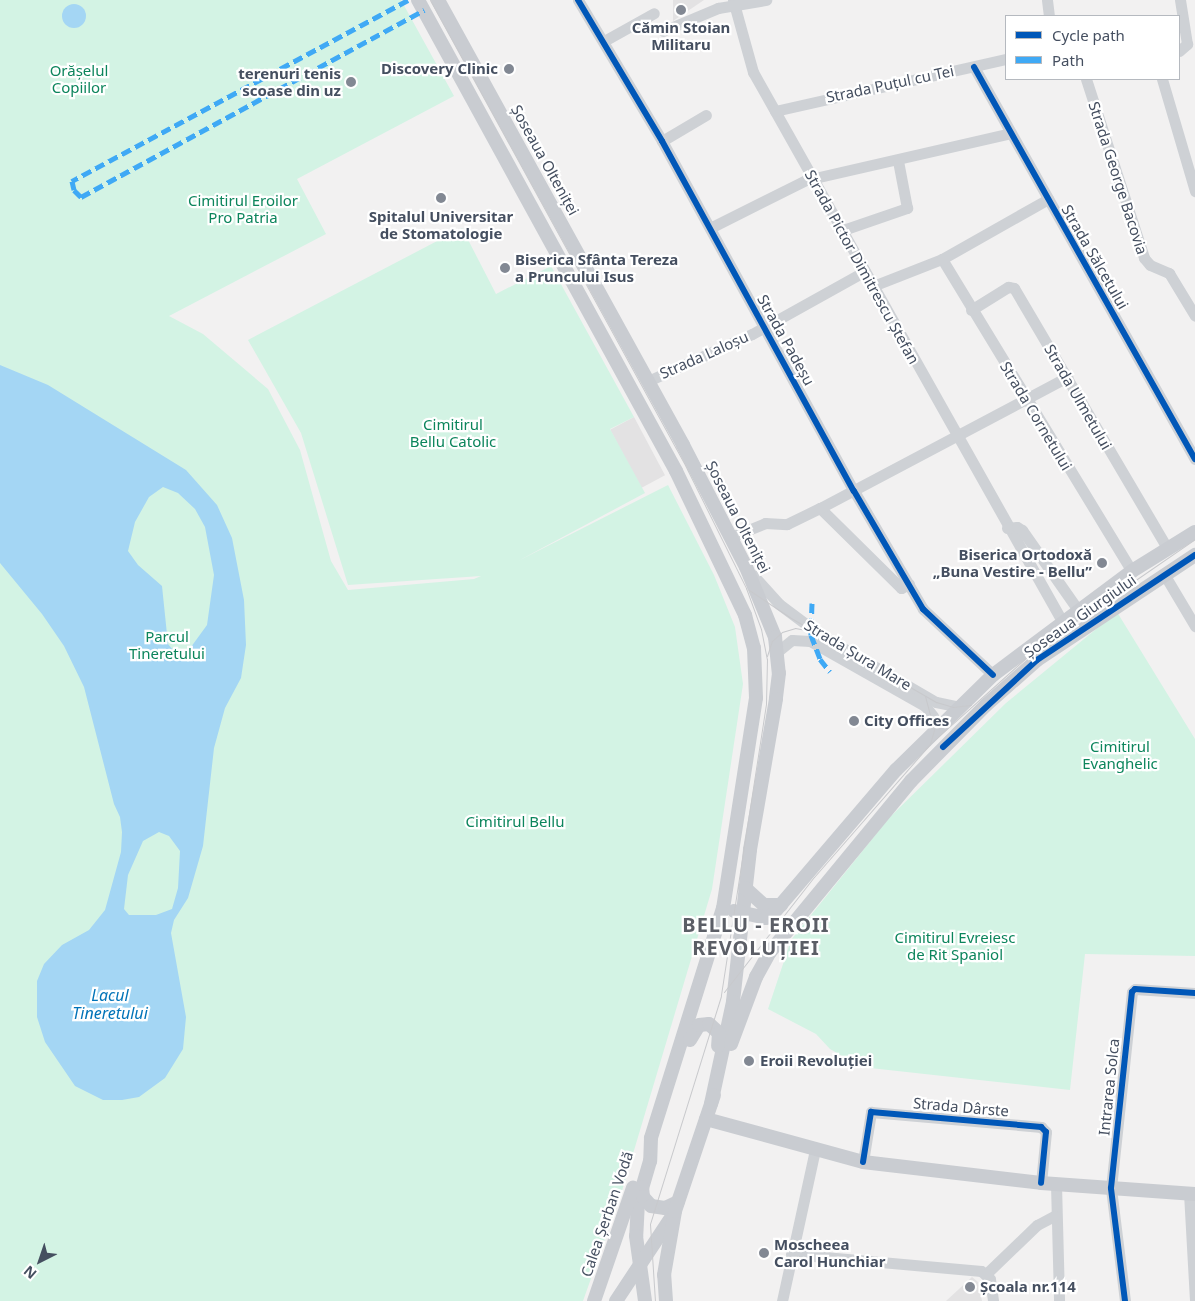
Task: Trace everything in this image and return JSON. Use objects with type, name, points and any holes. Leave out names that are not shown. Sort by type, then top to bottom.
[{"type":"main road","points":[[418,0],[654,429],[745,614],[754,648],[757,691],[723,908],[675,1070]]},
{"type":"main road","name":"Șoseaua Olteniței","points":[[438,0],[648,381],[731,537],[769,618],[777,652],[776,699],[741,912],[733,1002],[711,1104]]},
{"type":"main road","name":"Șoseaua Giurgiului","points":[[723,908],[766,918],[781,905],[934,723],[959,707],[993,675],[1062,621],[1132,571],[1195,532]]},
{"type":"main road","name":"Șoseaua Giurgiului","points":[[711,1104],[749,994],[763,962],[887,808],[943,747],[1022,672],[1078,630],[1195,555]]},
{"type":"main road","points":[[745,888],[764,904],[781,905]]},
{"type":"main road","points":[[666,1301],[664,1275],[676,1207],[711,1104],[712,1073],[719,1040],[716,1028],[704,1024],[695,1028],[681,1063],[675,1070]]},
{"type":"main road","name":"Calea Șerban Vodă","points":[[594,1301],[675,1070]]},
{"type":"main road","points":[[706,1119],[863,1162],[1041,1183],[1192,1194]]},
{"type":"main road","points":[[645,1301],[636,1223],[642,1186],[650,1161],[651,1138]]},
{"type":"main road","points":[[642,1186],[643,1197],[651,1206],[676,1207]]},
{"type":"main road","points":[[616,1301],[676,1207]]},
{"type":"street","name":"Strada Padeșu","points":[[578,0],[662,141],[854,491],[923,609],[993,675]]},
{"type":"street","points":[[663,31],[718,8],[766,0]]},
{"type":"street","points":[[1047,0],[1049,15]]},
{"type":"street","points":[[1180,0],[1187,44],[1180,50]]},
{"type":"street","name":"Strada Pictor Dimitrescu Ștefan","points":[[734,4],[748,59],[775,111],[815,179],[1007,528],[1062,621]]},
{"type":"street","points":[[604,41],[654,13]]},
{"type":"street","name":"Strada Puțul cu Tei","points":[[775,111],[1005,59]]},
{"type":"street","name":"Strada Sălcetului","points":[[974,66],[1195,459]]},
{"type":"street","name":"Strada George Bacovia","points":[[1086,80],[1144,258],[1150,265],[1169,273],[1195,316]]},
{"type":"street","points":[[1162,80],[1195,192]]},
{"type":"street","points":[[662,141],[706,115]]},
{"type":"street","points":[[710,228],[800,182],[1011,133]]},
{"type":"street","points":[[843,230],[907,208],[898,160]]},
{"type":"street","points":[[873,286],[942,259],[1048,199]]},
{"type":"street","name":"Strada Cornetului","points":[[942,259],[971,310],[1132,571]]},
{"type":"street","name":"Strada Laloșu","points":[[648,381],[765,327],[865,271]]},
{"type":"street","name":"Strada Ulmetului","points":[[971,310],[1008,287],[1014,288],[1167,548]]},
{"type":"street","points":[[731,537],[766,523],[787,524],[957,438],[1067,378]]},
{"type":"street","points":[[820,508],[901,588],[908,584]]},
{"type":"street","points":[[1007,528],[1017,526],[1022,530],[1078,610]]},
{"type":"street","name":"Strada Șura Mare","points":[[746,567],[775,600],[819,634],[925,696],[943,705],[959,707]]},
{"type":"street","points":[[1164,574],[1195,626]]},
{"type":"street","name":"Strada Șura Mare","points":[[777,652],[792,640],[810,641],[925,706],[934,723]]},
{"type":"street","points":[[925,696],[934,723]]},
{"type":"street","name":"Intrarea Solca","points":[[1125,1301],[1111,1188],[1133,990],[1195,993]]},
{"type":"street","name":"Strada Dârste","points":[[863,1162],[871,1112],[1041,1127],[1046,1132],[1041,1183]]},
{"type":"street","points":[[782,1301],[815,1150]]},
{"type":"street","points":[[1056,1184],[1054,1216],[1059,1301]]},
{"type":"street","points":[[1192,1194],[1195,1299]]},
{"type":"street","points":[[986,1274],[1037,1225],[1054,1216]]},
{"type":"street","points":[[791,1254],[963,1268],[986,1274],[992,1282],[993,1301]]},
{"type":"shaded area","name":"Cămin Stoian Militaru","points":[[673,0],[704,0],[673,21]]},
{"type":"shaded area","points":[[634,417],[665,475],[641,488],[610,430]]},
{"type":"shaded area","name":"Școala nr.114","points":[[972,1277],[978,1282],[982,1301],[946,1301]]},
{"type":"green space","points":[[0,0],[401,0],[454,96],[297,179],[326,234],[169,316],[203,334],[268,389],[300,450],[331,561],[348,590],[474,579],[481,576],[348,585],[301,433],[248,340],[462,228],[496,294],[551,266],[634,417],[610,429],[645,493],[518,561],[668,485],[714,575],[735,627],[743,684],[712,889],[621,1194],[583,1301],[0,1301]]},
{"type":"green space","name":"Cimitirul Evreiesc de Rit Spaniol","points":[[1117,612],[1195,739],[1195,956],[1085,954],[1070,1090],[861,1067],[830,1049],[816,1034],[768,1009],[791,940],[889,818],[1006,703]]},
{"type":"water","points":[[74,4],[83,7],[86,16],[83,25],[74,28],[65,25],[62,16],[65,7]]},
{"type":"water","name":"Lacul Tineretului","points":[[0,365],[48,385],[186,470],[217,505],[232,538],[244,600],[246,645],[241,678],[225,708],[214,748],[203,846],[188,898],[174,920],[171,933],[186,1017],[183,1049],[165,1078],[139,1097],[122,1100],[103,1100],[75,1086],[45,1042],[37,1017],[37,981],[44,964],[62,945],[89,930],[105,910],[121,852],[122,832],[120,817],[114,804],[84,687],[64,646],[42,614],[0,563]],"holes":[[[163,487],[178,493],[195,509],[205,527],[214,575],[207,625],[191,647],[182,653],[173,650],[168,644],[162,586],[138,565],[128,551],[135,522],[149,497]],[[159,832],[169,836],[180,851],[178,888],[172,909],[156,915],[129,915],[124,909],[128,875],[143,841]]]},
{"type":"tram line","points":[[430,0],[684,463],[746,588],[761,629],[767,659],[766,704],[721,996],[650,1224],[655,1301]]},
{"type":"tram line","points":[[724,992],[814,877],[930,744],[1037,648],[1195,539]]},
{"type":"tram line","points":[[749,590],[791,618],[936,702],[953,707],[971,705]]},
{"type":"tram line","points":[[767,656],[772,641],[782,632],[795,628],[806,630]]},
{"type":"tram line","points":[[925,696],[934,730],[930,744]]},
{"type":"marked path","points":[[408,0],[72,181],[74,190],[81,197],[424,10]]},
{"type":"marked path","points":[[812,603],[811,635],[820,659],[830,672]]},
{"type":"cycle path","points":[[578,0],[662,141],[854,491],[923,609],[993,675]]},
{"type":"cycle path","points":[[974,67],[1195,459]]},
{"type":"cycle path","points":[[943,747],[1037,660],[1195,555]]},
{"type":"cycle path","points":[[1125,1301],[1111,1188],[1132,992],[1135,989],[1195,993]]},
{"type":"cycle path","points":[[863,1162],[871,1112],[1041,1127],[1046,1132],[1041,1183]]},
{"type":"place","name":"Cămin Stoian Militaru","points":[[681,10]]},
{"type":"place","name":"Discovery Clinic","points":[[509,69]]},
{"type":"place","name":"terenuri tenis scoase din uz","points":[[351,82]]},
{"type":"place","name":"Spitalul Universitar de Stomatologie","points":[[441,198]]},
{"type":"place","name":"Biserica Sfânta Tereza a Pruncului Isus","points":[[505,268]]},
{"type":"place","name":"Biserica Ortodoxă „Buna Vestire - Bellu”","points":[[1102,563]]},
{"type":"place","name":"City Offices","points":[[854,721]]},
{"type":"place","name":"Eroii Revoluției","points":[[749,1061]]},
{"type":"place","name":"Moscheea Carol Hunchiar","points":[[764,1253]]},
{"type":"place","name":"Școala nr.114","points":[[970,1287]]},
{"type":"district","name":"BELLU - EROII REVOLUȚIEI","points":[[756,936]]},
{"type":"park label","name":"Orășelul Copiilor","points":[[79,78]]},
{"type":"park label","name":"Cimitirul Eroilor Pro Patria","points":[[243,208]]},
{"type":"park label","name":"Cimitirul Bellu Catolic","points":[[453,432]]},
{"type":"park label","name":"Parcul Tineretului","points":[[167,644]]},
{"type":"park label","name":"Cimitirul Evanghelic","points":[[1120,754]]},
{"type":"park label","name":"Cimitirul Bellu","points":[[515,822]]}]
